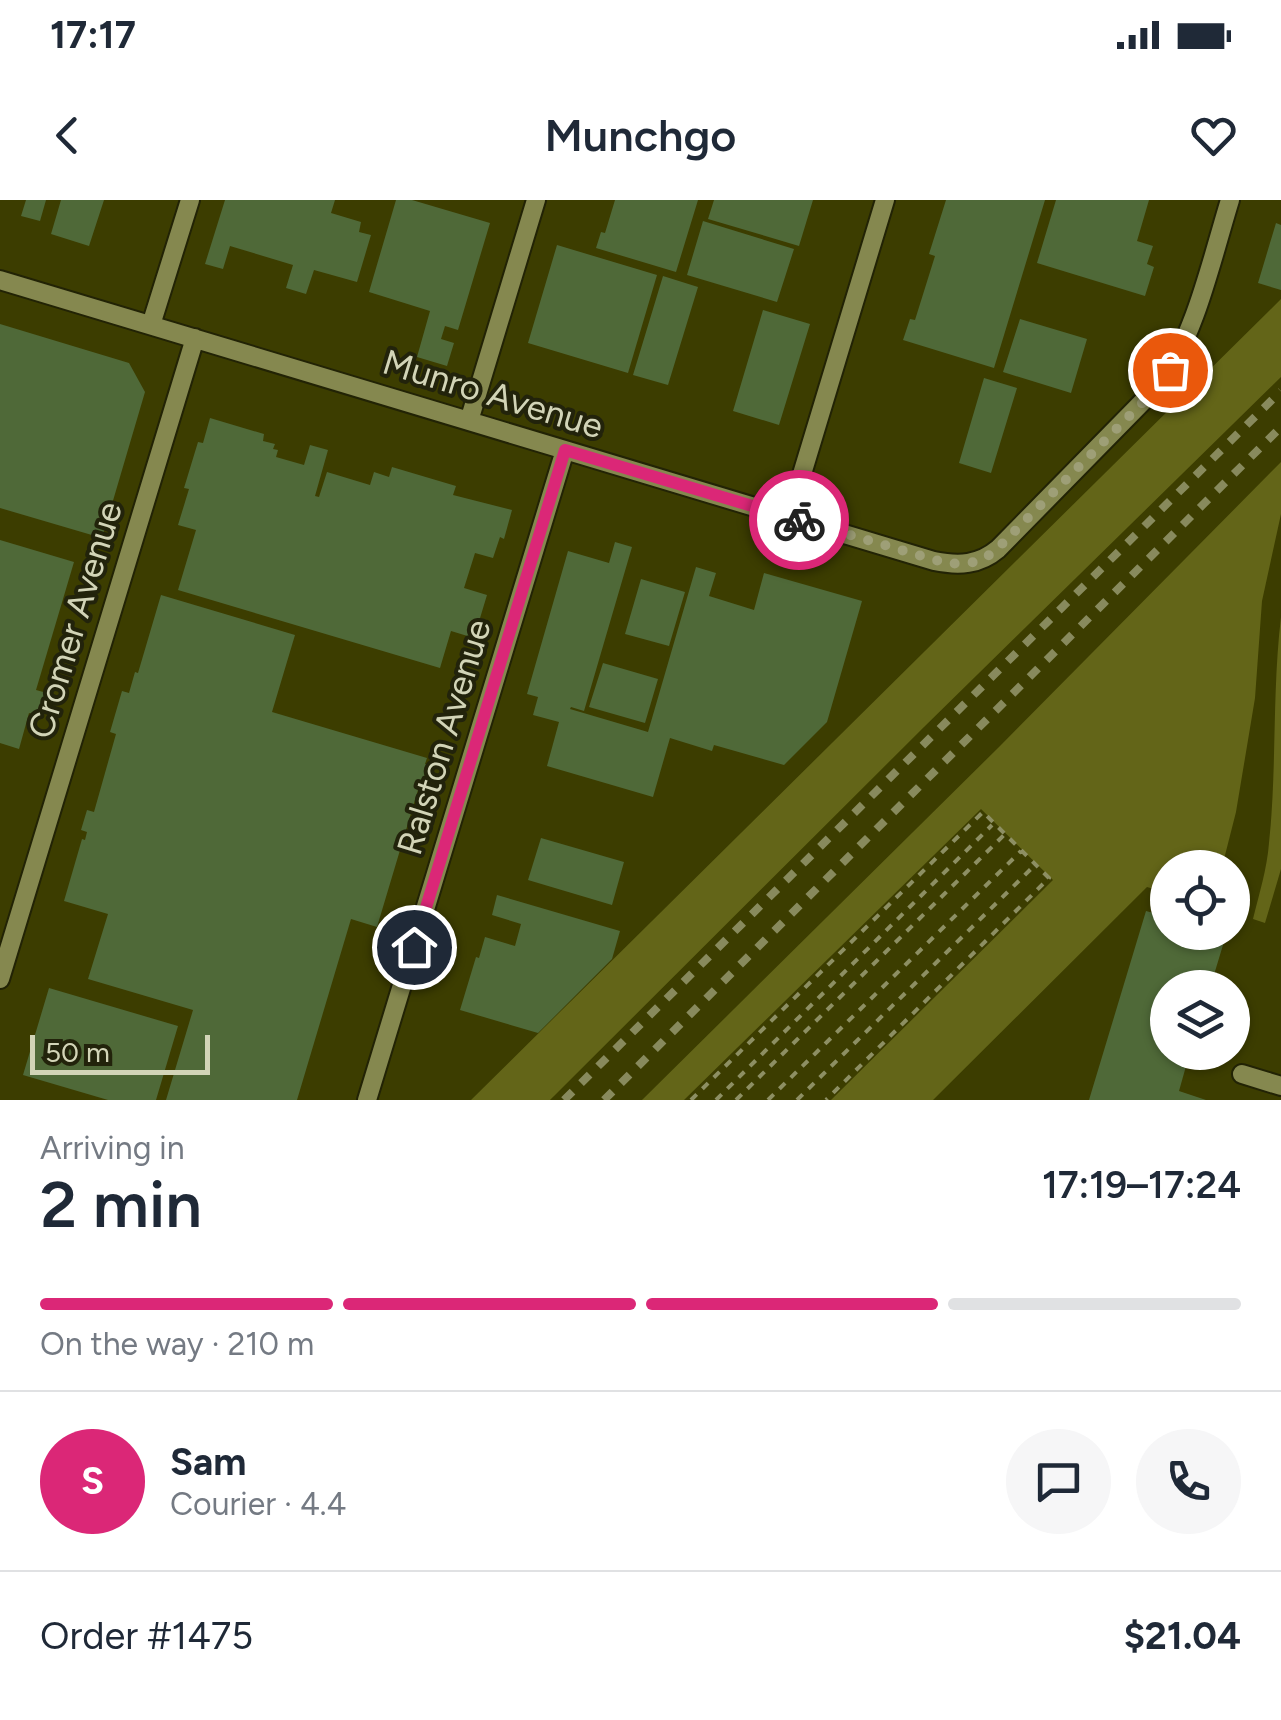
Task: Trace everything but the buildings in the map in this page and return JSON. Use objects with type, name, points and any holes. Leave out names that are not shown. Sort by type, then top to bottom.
[{"type":"street","points":[[151,325],[190,200]]},
{"type":"street","points":[[469,421],[536,200]]},
{"type":"street","points":[[789,517],[884,200]]},
{"type":"street","name":"Munro Avenue","points":[[0,280],[934,561],[968,563],[984,559],[998,548],[1159,386],[1188,334],[1230,200]]},
{"type":"street","name":"Cromer Avenue","points":[[0,978],[195,338]]},
{"type":"street","name":"Ralston Avenue","points":[[367,1100],[565,450]]},
{"type":"street","points":[[1242,1074],[1281,1086]]},
{"type":"path","points":[[691,1100],[983,812],[1049,878],[826,1100]]},
{"type":"path","points":[[716,1100],[994,823]]},
{"type":"path","points":[[736,1100],[1005,834]]},
{"type":"path","points":[[768,1100],[1021,850]]},
{"type":"path","points":[[797,1100],[1035,864]]},
{"type":"shaded area","points":[[1281,299],[1281,377],[550,1100],[471,1100]]},
{"type":"shaded area","points":[[1281,462],[1281,514],[1262,601],[1255,698],[1226,850],[1150,850],[1150,888],[933,1100],[831,1100],[1053,880],[981,809],[684,1100],[642,1100]]},
{"type":"shaded area","points":[[1281,617],[1281,869],[1265,923],[1253,919],[1269,843]]},
{"type":"railway","points":[[564,1100],[1281,391]]},
{"type":"railway","points":[[604,1100],[1281,427]]},
{"type":"way so far","points":[[799,520],[934,561],[949,564],[984,559],[1159,386],[1170,370]]},
{"type":"route","points":[[414,947],[565,450],[799,520]]}]
